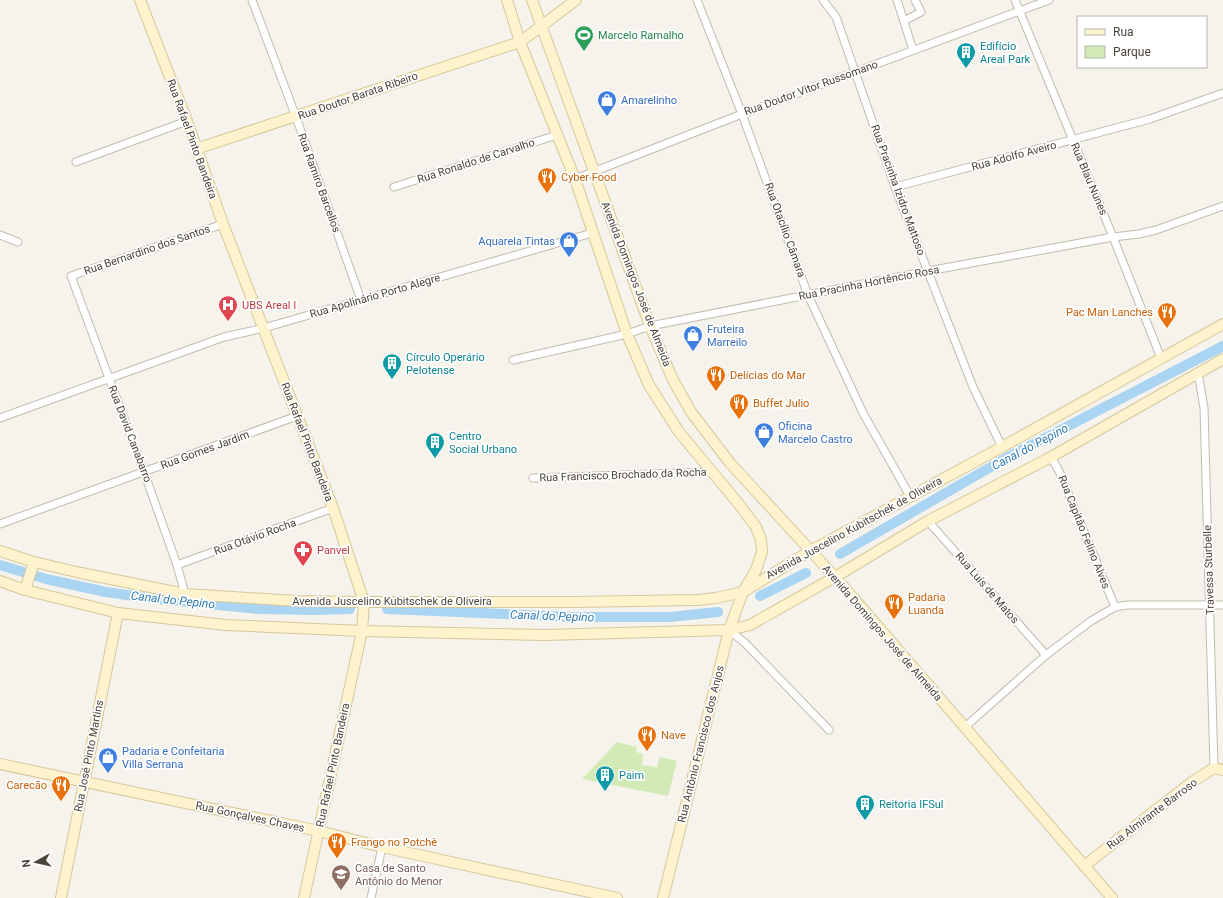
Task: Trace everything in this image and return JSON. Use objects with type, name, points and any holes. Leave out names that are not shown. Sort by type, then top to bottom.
[{"type":"main road","name":"Rua Rafael Pinto Bandeira","points":[[140,0],[187,121],[223,224],[333,508],[364,602],[362,631],[304,898]]},
{"type":"main road","name":"Avenida Domingos José de Almeida","points":[[507,0],[520,42],[575,179],[627,334],[650,385],[664,410],[679,432],[713,472],[756,527],[761,540],[762,552],[756,570],[743,592]]},
{"type":"main road","name":"Avenida Domingos José de Almeida","points":[[532,0],[650,326],[673,380],[691,412],[730,462],[835,577],[1112,898]]},
{"type":"main road","name":"Rua Doutor Barata Ribeiro","points":[[196,149],[520,42],[576,0]]},
{"type":"main road","name":"Avenida Juscelino Kubitschek de Oliveira","points":[[0,551],[33,565],[185,594],[297,601],[364,602],[565,602],[698,600],[716,598],[743,592],[810,551],[1002,447],[1223,324]]},
{"type":"main road","points":[[0,581],[118,613],[226,625],[362,631],[545,635],[729,630],[750,625],[835,577],[928,521],[1051,457],[1223,359]]},
{"type":"main road","points":[[26,587],[33,565]]},
{"type":"main road","name":"Rua Antônio Francisco dos Anjos","points":[[663,898],[729,630],[743,592]]},
{"type":"main road","name":"Rua José Pinto Martins","points":[[61,898],[118,613]]},
{"type":"main road","name":"Rua Gonçalves Chaves","points":[[0,764],[319,831],[382,847],[617,898]]},
{"type":"main road","name":"Rua Almirante Barroso","points":[[1084,866],[1192,782],[1219,769]]},
{"type":"street","name":"Rua Ramiro Barcellos","points":[[252,0],[296,117],[361,300]]},
{"type":"street","name":"Rua Otacílio Câmara","points":[[697,0],[742,114],[808,296],[863,413],[910,496]]},
{"type":"street","name":"Rua Pracinha Izidro Mattoso","points":[[822,0],[836,17],[895,187],[973,388],[1002,447]]},
{"type":"street","points":[[897,0],[914,50]]},
{"type":"street","points":[[904,21],[921,12],[915,0]]},
{"type":"street","name":"Rua Blau Nunes","points":[[1015,0],[1114,237],[1161,358]]},
{"type":"street","name":"Rua Doutor Vitor Russomano","points":[[575,179],[594,170],[742,114],[1049,0]]},
{"type":"street","name":"Rua Adolfo Aveiro","points":[[895,187],[1150,119],[1223,93]]},
{"type":"street","points":[[76,162],[187,121]]},
{"type":"street","name":"Rua Ronaldo de Carvalho","points":[[394,187],[557,135]]},
{"type":"street","name":"Rua Pracinha Hortêncio Rosa","points":[[514,360],[627,334],[650,326],[808,296],[928,271],[1114,237],[1139,234],[1156,230],[1223,206]]},
{"type":"street","name":"Rua Bernardino dos Santos","points":[[71,276],[223,224]]},
{"type":"street","name":"Rua Apolinário Porto Alegre","points":[[0,418],[224,337],[264,328],[592,233]]},
{"type":"street","points":[[0,235],[18,242]]},
{"type":"street","name":"Rua David Canabarro","points":[[71,276],[178,565],[185,594]]},
{"type":"street","name":"Travessa Sturbelle","points":[[1198,373],[1204,408],[1210,606],[1219,769]]},
{"type":"street","name":"Rua Gomes Jardim","points":[[0,524],[297,416]]},
{"type":"street","name":"Rua Capitão Felino Alves","points":[[1051,457],[1059,471],[1115,607]]},
{"type":"street","name":"Rua Francisco Brochado da Rocha","points":[[533,478],[713,472]]},
{"type":"street","name":"Rua Otávio Rocha","points":[[178,565],[333,508]]},
{"type":"street","name":"Rua Luís de Matos","points":[[928,521],[1046,655]]},
{"type":"street","points":[[965,728],[1046,655],[1091,621],[1115,607],[1127,605],[1223,606]]},
{"type":"street","points":[[729,630],[745,643],[829,730]]},
{"type":"street","points":[[371,898],[382,847]]},
{"type":"green space","points":[[617,742],[637,747],[636,752],[643,754],[642,765],[657,767],[660,757],[677,761],[668,796],[582,779]]},
{"type":"waterway","name":"Canal do Pepino","points":[[840,554],[1008,457],[1223,346]]},
{"type":"waterway","name":"Canal do Pepino","points":[[0,565],[46,579],[106,592],[148,598],[259,609],[350,609]]},
{"type":"waterway","name":"Canal do Pepino","points":[[760,596],[806,573]]},
{"type":"waterway","name":"Canal do Pepino","points":[[387,609],[573,617],[670,617],[718,612]]},
{"type":"place","name":"Marcelo Ramalho","points":[[584,52]]},
{"type":"place","name":"Edifício Areal Park","points":[[966,69]]},
{"type":"place","name":"Amarelinho","points":[[607,117]]},
{"type":"place","name":"Cyber Food","points":[[547,194]]},
{"type":"place","name":"Aquarela Tintas","points":[[569,258]]},
{"type":"place","name":"UBS Areal I","points":[[228,322]]},
{"type":"place","name":"Pac Man Lanches","points":[[1167,329]]},
{"type":"place","name":"Fruteira Marreilo","points":[[693,352]]},
{"type":"place","name":"Círculo Operário Pelotense","points":[[392,380]]},
{"type":"place","name":"Delícias do Mar","points":[[716,392]]},
{"type":"place","name":"Buffet Julio","points":[[739,420]]},
{"type":"place","name":"Oficina Marcelo Castro","points":[[764,449]]},
{"type":"place","name":"Centro Social Urbano","points":[[435,459]]},
{"type":"place","name":"Panvel","points":[[303,567]]},
{"type":"place","name":"Padaria Luanda","points":[[894,620]]},
{"type":"place","name":"Nave","points":[[647,752]]},
{"type":"place","name":"Padaria e Confeitaria Villa Serrana","points":[[108,774]]},
{"type":"place","name":"Paim","points":[[605,792]]},
{"type":"place","name":"Carecão","points":[[61,802]]},
{"type":"place","name":"Reitoria IFSul","points":[[865,821]]},
{"type":"place","name":"Frango no Potchê","points":[[337,859]]},
{"type":"place","name":"Casa de Santo Antônio do Menor","points":[[341,891]]}]
